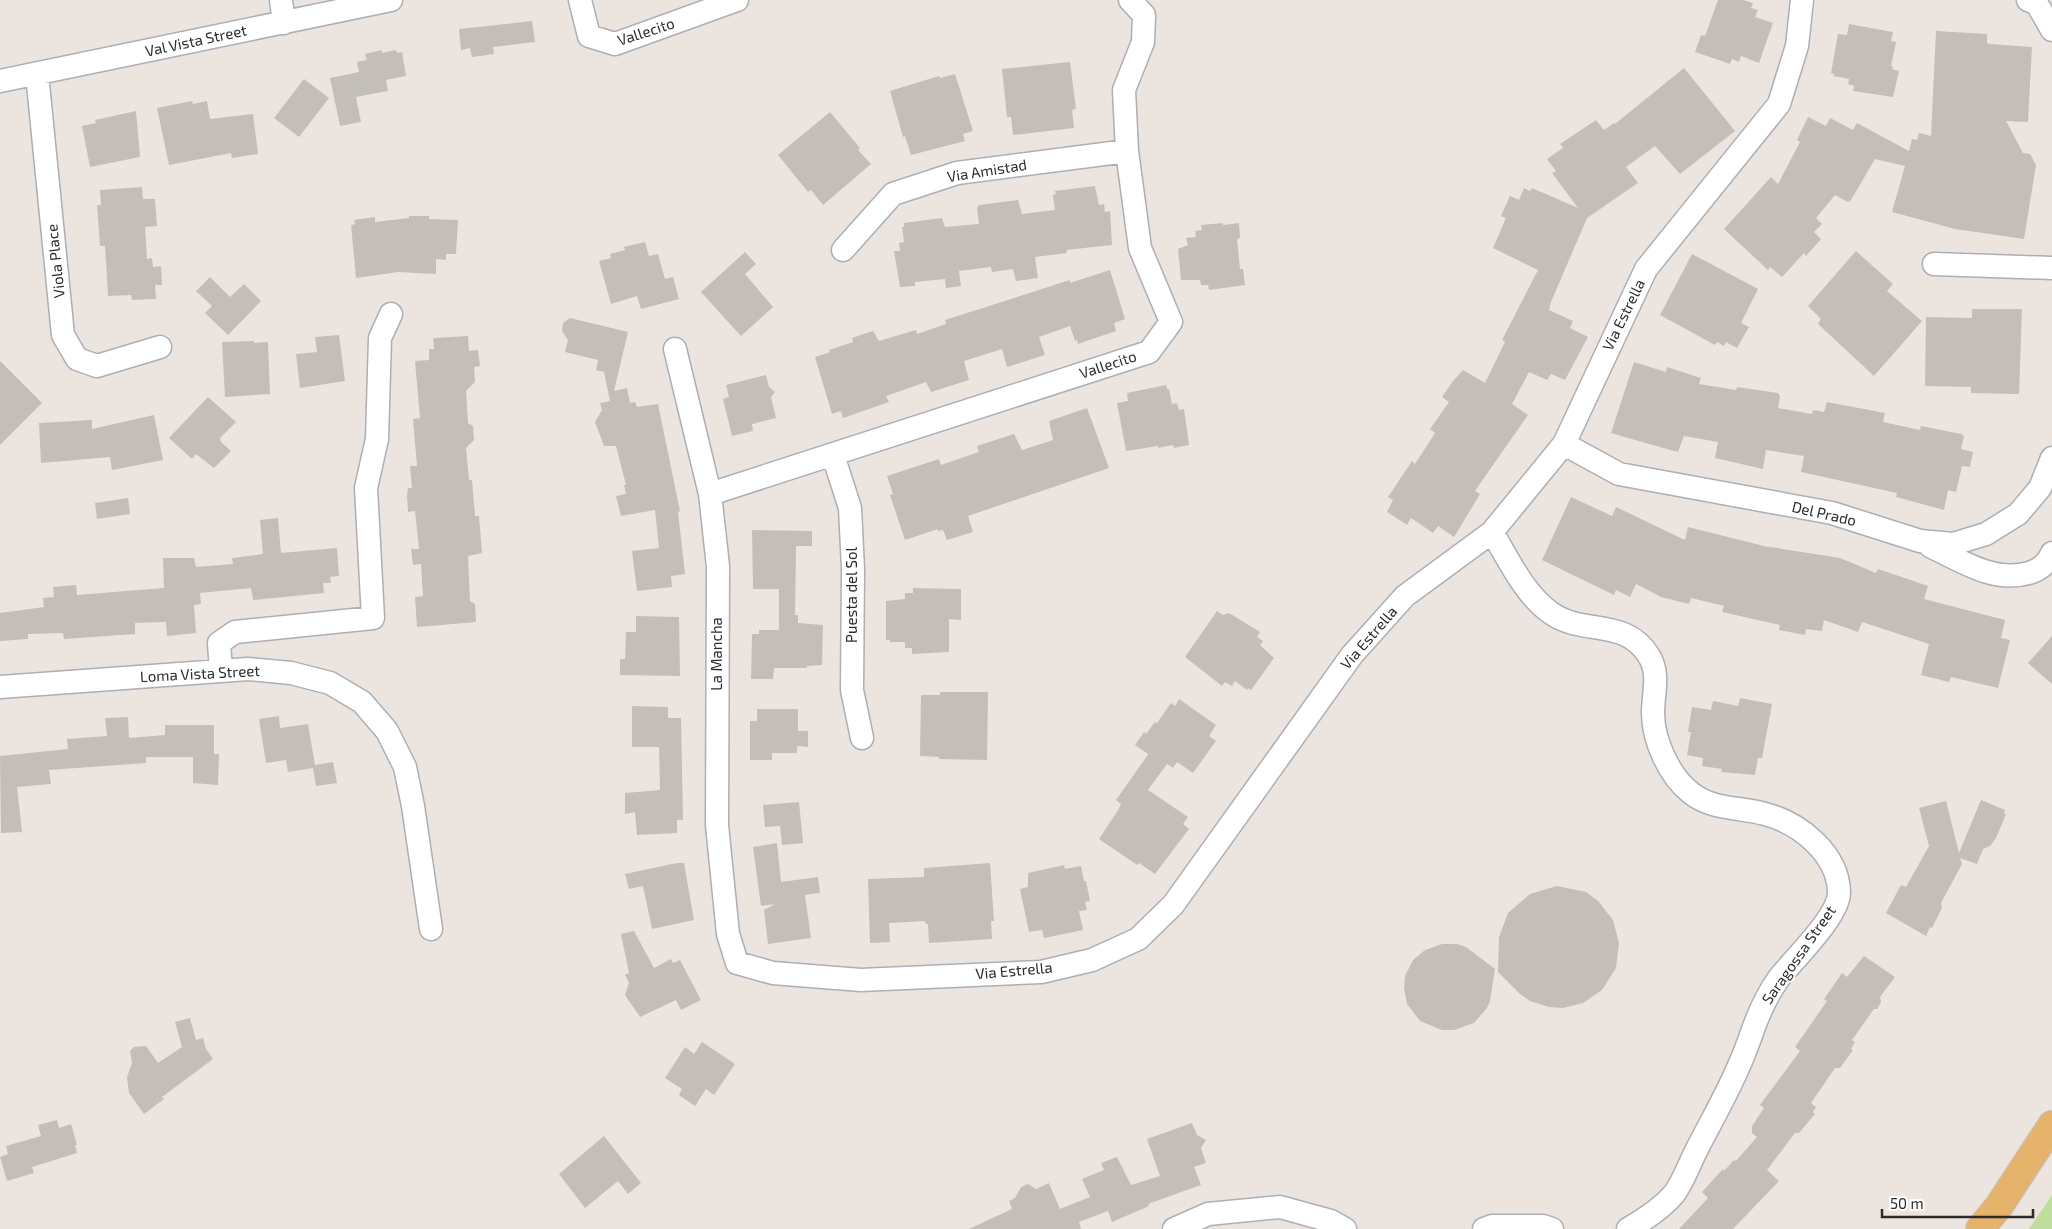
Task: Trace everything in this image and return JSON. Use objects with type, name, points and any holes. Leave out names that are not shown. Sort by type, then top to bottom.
[{"type":"main road","points":[[1980,1229],[1998,1206],[2052,1125]]},
{"type":"street","points":[[280,0],[284,23]]},
{"type":"street","name":"Val Vista Street","points":[[0,81],[391,0]]},
{"type":"street","name":"Vallecito","points":[[580,0],[588,36],[615,44],[737,0]]},
{"type":"street","name":"Vallecito","points":[[710,494],[1149,352],[1171,322],[1140,248],[1127,152],[1124,90],[1143,42],[1144,15],[1130,0]]},
{"type":"street","name":"Via Estrella","points":[[736,962],[773,973],[861,980],[1042,972],[1092,960],[1138,939],[1173,905],[1352,655],[1405,596],[1492,532],[1564,444],[1646,269],[1779,104],[1797,46],[1802,0]]},
{"type":"street","points":[[2032,2],[2052,30]]},
{"type":"street","name":"Viola Place","points":[[37,74],[63,335],[78,359],[97,366],[160,347]]},
{"type":"street","name":"Via Amistad","points":[[843,250],[893,194],[958,172],[1127,152]]},
{"type":"street","points":[[1934,264],[2052,268]]},
{"type":"street","points":[[221,671],[219,643],[235,632],[373,618],[366,488],[377,440],[380,338],[391,314]]},
{"type":"street","name":"La Mancha","points":[[675,349],[710,494],[718,566],[716,825],[728,934],[736,962]]},
{"type":"street","name":"Del Prado","points":[[1564,444],[1619,474],[1832,513],[1920,541],[1953,544],[1986,534],[2018,514],[2040,488],[2052,458]]},
{"type":"street","name":"Puesta del Sol","points":[[832,455],[850,508],[853,569],[852,690],[862,738]]},
{"type":"street","name":"Saragossa Street","points":[[1492,532],[1534,598],[1553,615],[1574,624],[1623,633],[1639,642],[1651,659],[1656,682],[1653,713],[1656,742],[1671,769],[1691,793],[1717,806],[1766,814],[1798,830],[1822,848],[1836,871],[1840,895],[1828,920],[1779,979],[1759,1012],[1740,1067],[1674,1193],[1644,1221],[1628,1229]]},
{"type":"street","points":[[1920,541],[1989,573],[2015,577],[2037,570],[2052,553]]},
{"type":"street","name":"Loma Vista Street","points":[[0,687],[248,669],[291,673],[330,683],[362,702],[387,731],[405,767],[413,806],[431,929]]},
{"type":"street","points":[[1174,1229],[1208,1214],[1280,1207],[1331,1221],[1345,1229]]},
{"type":"street","points":[[1484,1229],[1492,1226],[1543,1226],[1552,1229]]},
{"type":"green space","points":[[2052,1195],[2052,1229],[2029,1229]]},
{"type":"building","points":[[1718,0],[1743,0],[1753,3],[1751,8],[1758,10],[1755,17],[1773,23],[1759,63],[1741,56],[1739,62],[1732,59],[1730,64],[1695,52],[1701,35],[1705,36]]},
{"type":"building","points":[[532,21],[535,42],[493,47],[494,54],[472,57],[470,48],[461,50],[459,29]]},
{"type":"building","points":[[1849,24],[1893,32],[1891,41],[1896,42],[1891,66],[1893,66],[1892,69],[1899,71],[1893,97],[1853,91],[1854,86],[1848,84],[1849,79],[1833,76],[1834,74],[1831,73],[1838,34],[1847,35]]},
{"type":"building","points":[[1936,31],[1987,34],[1987,43],[1990,44],[2032,47],[2028,122],[2006,121],[2023,153],[2030,154],[2036,165],[2024,239],[1955,229],[1892,212],[1905,166],[1875,159],[1851,200],[1848,202],[1835,195],[1816,218],[1822,224],[1814,232],[1821,239],[1806,256],[1804,253],[1782,277],[1770,267],[1768,270],[1724,229],[1771,177],[1778,184],[1800,142],[1797,140],[1808,117],[1826,126],[1830,118],[1853,130],[1857,123],[1909,151],[1912,139],[1917,140],[1919,133],[1931,136]]},
{"type":"building","points":[[382,50],[382,53],[396,50],[397,53],[402,52],[406,76],[386,80],[388,91],[356,97],[361,122],[340,126],[330,78],[359,72],[357,62],[367,60],[365,54]]},
{"type":"building","points":[[1070,62],[1076,109],[1072,110],[1074,128],[1013,135],[1011,117],[1007,117],[1002,69]]},
{"type":"building","points":[[1684,68],[1735,131],[1680,174],[1655,146],[1626,167],[1638,183],[1587,218],[1551,302],[1549,310],[1573,321],[1570,328],[1588,337],[1565,380],[1551,374],[1547,380],[1529,372],[1512,404],[1528,415],[1475,491],[1480,494],[1454,537],[1438,526],[1433,533],[1411,518],[1407,525],[1387,512],[1393,500],[1388,497],[1412,461],[1415,464],[1435,433],[1430,429],[1449,402],[1442,397],[1453,381],[1463,370],[1485,383],[1505,342],[1502,340],[1538,270],[1493,248],[1506,218],[1501,216],[1510,196],[1519,200],[1524,188],[1530,191],[1532,188],[1578,208],[1552,173],[1556,171],[1547,159],[1563,148],[1560,144],[1596,120],[1604,130],[1615,124]]},
{"type":"building","points":[[955,74],[973,131],[963,134],[965,141],[911,155],[905,136],[903,137],[890,91],[939,76],[940,78]]},
{"type":"building","points":[[304,79],[329,98],[299,137],[274,118]]},
{"type":"building","points":[[192,101],[193,104],[207,101],[210,119],[253,114],[258,154],[232,158],[231,153],[169,165],[157,108]]},
{"type":"building","points":[[136,111],[140,157],[90,167],[82,126],[96,123],[95,120]]},
{"type":"building","points":[[830,112],[860,148],[858,150],[871,164],[823,205],[811,190],[808,192],[778,155]]},
{"type":"building","points":[[1095,186],[1099,205],[1104,204],[1105,212],[1110,211],[1112,245],[1066,250],[1067,253],[1035,257],[1038,278],[1016,281],[1013,269],[992,272],[991,267],[959,271],[961,286],[946,288],[945,279],[915,282],[915,286],[900,287],[894,251],[900,251],[899,243],[904,242],[902,227],[904,227],[904,223],[942,218],[945,227],[979,224],[977,208],[979,205],[1018,200],[1022,214],[1055,210],[1053,195],[1056,194],[1055,191]]},
{"type":"building","points":[[142,187],[143,199],[155,199],[157,226],[145,227],[147,259],[152,258],[153,267],[161,266],[162,285],[155,285],[156,299],[132,300],[131,295],[108,296],[105,246],[100,246],[97,205],[101,205],[100,190]]},
{"type":"building","points":[[409,216],[429,216],[429,219],[458,220],[456,254],[446,254],[446,260],[436,259],[436,274],[398,272],[356,278],[351,225],[355,224],[354,220],[375,217],[375,222],[409,218]]},
{"type":"building","points":[[1223,223],[1223,225],[1239,223],[1240,238],[1237,239],[1240,269],[1243,269],[1245,285],[1209,290],[1208,285],[1201,285],[1200,280],[1181,280],[1178,249],[1188,245],[1186,238],[1196,237],[1195,231],[1202,230],[1201,225]]},
{"type":"building","points":[[645,242],[649,256],[658,254],[665,279],[673,277],[679,299],[641,309],[637,296],[611,304],[599,261],[611,258],[610,254],[625,250],[624,247]]},
{"type":"building","points":[[1856,251],[1893,284],[1887,291],[1922,321],[1874,376],[1818,324],[1821,319],[1808,306]]},
{"type":"building","points":[[745,252],[756,264],[745,274],[773,307],[741,336],[701,292]]},
{"type":"building","points":[[1692,254],[1758,289],[1741,323],[1749,327],[1737,348],[1726,342],[1724,346],[1717,342],[1715,345],[1660,315]]},
{"type":"building","points":[[1110,270],[1125,319],[1114,323],[1116,331],[1078,344],[1077,340],[1075,341],[1070,326],[1039,337],[1045,355],[1007,367],[1002,349],[964,361],[969,380],[931,392],[926,382],[886,396],[889,402],[843,418],[841,411],[832,414],[815,357],[853,342],[852,338],[873,331],[879,341],[916,330],[917,334],[946,324],[945,320],[1070,280],[1070,283]]},
{"type":"building","points":[[210,277],[230,297],[244,284],[261,301],[228,335],[205,313],[212,306],[196,291]]},
{"type":"building","points":[[1972,309],[2022,309],[2019,394],[1971,393],[1971,387],[1925,386],[1926,317],[1972,318]]},
{"type":"building","points":[[570,318],[628,332],[614,391],[627,388],[630,403],[635,402],[637,407],[658,404],[680,511],[678,512],[685,574],[671,576],[672,587],[637,591],[632,551],[659,548],[655,510],[621,516],[616,496],[626,494],[624,485],[626,485],[616,446],[604,446],[595,422],[602,410],[600,403],[610,401],[604,372],[596,370],[598,360],[565,352],[568,340],[562,331],[563,323]]},
{"type":"building","points":[[339,335],[345,381],[300,388],[296,354],[317,352],[315,337]]},
{"type":"building","points":[[468,336],[469,351],[478,350],[480,366],[474,367],[475,382],[466,391],[468,423],[473,426],[474,440],[466,448],[469,480],[472,480],[475,516],[479,516],[482,553],[468,556],[470,601],[475,604],[476,622],[417,627],[415,597],[423,596],[421,564],[413,565],[411,549],[419,549],[415,511],[408,512],[407,496],[408,488],[412,488],[410,466],[417,466],[413,419],[420,418],[415,361],[429,360],[429,349],[434,349],[433,338]]},
{"type":"building","points":[[254,341],[254,343],[268,342],[270,394],[225,397],[222,342]]},
{"type":"building","points":[[0,361],[42,403],[0,445]]},
{"type":"building","points":[[1634,362],[1666,372],[1667,367],[1701,378],[1699,384],[1736,390],[1737,387],[1778,393],[1780,396],[1778,408],[1812,414],[1813,410],[1824,412],[1827,402],[1885,413],[1883,422],[1920,430],[1921,426],[1961,434],[1964,436],[1961,449],[1973,452],[1970,467],[1962,466],[1956,492],[1948,490],[1944,510],[1896,497],[1897,493],[1801,472],[1804,456],[1766,450],[1763,469],[1715,458],[1718,442],[1684,436],[1678,452],[1611,433]]},
{"type":"building","points":[[766,375],[769,387],[775,392],[771,397],[776,418],[752,424],[753,431],[732,436],[723,399],[729,397],[726,385]]},
{"type":"building","points":[[1166,385],[1167,389],[1169,389],[1172,404],[1177,403],[1179,410],[1184,409],[1189,445],[1174,448],[1173,445],[1158,448],[1158,446],[1126,451],[1117,403],[1128,401],[1127,393]]},
{"type":"building","points":[[208,397],[236,422],[220,438],[221,442],[231,451],[214,468],[196,454],[192,459],[169,438]]},
{"type":"building","points":[[1087,408],[1109,468],[968,516],[973,532],[947,540],[943,530],[938,531],[938,529],[905,540],[890,495],[893,494],[887,476],[939,459],[941,465],[979,452],[977,446],[1014,434],[1022,450],[1053,440],[1049,421]]},
{"type":"building","points":[[154,415],[163,460],[112,470],[110,457],[41,463],[39,423],[92,420],[92,429]]},
{"type":"building","points":[[1571,497],[1612,516],[1616,507],[1685,540],[1688,527],[1764,546],[1840,558],[1876,573],[1878,569],[1928,586],[1924,599],[2005,620],[2001,638],[2010,640],[1998,688],[1951,677],[1949,682],[1921,675],[1929,644],[1862,622],[1858,632],[1824,620],[1822,631],[1806,629],[1805,635],[1779,630],[1780,625],[1722,612],[1724,606],[1691,598],[1689,604],[1661,597],[1636,584],[1630,597],[1616,590],[1614,595],[1542,560]]},
{"type":"building","points":[[128,498],[130,514],[97,519],[95,503]]},
{"type":"building","points":[[278,518],[281,553],[337,548],[339,576],[330,577],[331,583],[323,583],[324,593],[253,600],[251,588],[200,593],[201,604],[194,605],[196,633],[167,636],[166,622],[135,623],[135,634],[64,639],[63,633],[28,634],[28,639],[0,641],[0,613],[44,607],[43,598],[54,597],[53,587],[76,585],[77,595],[164,588],[163,558],[194,558],[196,567],[233,564],[232,558],[263,554],[260,520]]},
{"type":"building","points":[[752,530],[812,531],[812,546],[796,546],[795,615],[798,615],[798,623],[823,625],[822,665],[807,666],[807,668],[774,668],[773,679],[751,679],[752,634],[759,634],[759,630],[779,630],[779,589],[753,589]]},
{"type":"building","points":[[913,588],[961,589],[961,620],[949,619],[949,652],[912,654],[912,648],[905,648],[905,642],[890,642],[890,640],[886,640],[886,601],[905,599],[905,593],[913,593]]},
{"type":"building","points":[[1217,611],[1223,615],[1229,613],[1260,632],[1257,637],[1263,641],[1260,645],[1274,658],[1251,690],[1248,688],[1247,690],[1235,681],[1232,686],[1225,682],[1222,686],[1185,657]]},
{"type":"building","points":[[636,616],[679,617],[680,676],[620,675],[620,659],[625,659],[626,632],[636,632]]},
{"type":"building","points":[[2052,636],[2052,684],[2028,663]]},
{"type":"building","points":[[940,692],[988,692],[987,760],[939,759],[939,757],[920,756],[921,695],[940,695]]},
{"type":"building","points":[[1740,698],[1772,704],[1762,758],[1758,758],[1755,775],[1721,772],[1722,769],[1702,766],[1703,758],[1687,755],[1691,732],[1688,732],[1692,707],[1711,710],[1713,701],[1738,706]]},
{"type":"building","points":[[1179,699],[1216,725],[1209,736],[1216,741],[1193,773],[1177,762],[1173,768],[1167,764],[1148,790],[1188,817],[1183,824],[1189,829],[1155,874],[1139,863],[1137,865],[1099,839],[1121,804],[1116,800],[1148,754],[1135,745],[1144,732],[1146,734],[1155,722],[1157,723],[1171,703],[1175,706]]},
{"type":"building","points":[[632,706],[668,707],[668,718],[681,718],[683,820],[677,820],[677,833],[637,835],[635,812],[625,814],[625,793],[660,790],[659,747],[632,747]]},
{"type":"building","points":[[757,709],[798,709],[798,731],[808,731],[808,747],[797,746],[797,753],[772,753],[772,760],[750,760],[750,721],[757,721]]},
{"type":"building","points":[[279,716],[280,728],[308,724],[315,765],[333,762],[337,783],[316,786],[313,768],[288,772],[286,760],[266,763],[259,719]]},
{"type":"building","points":[[128,717],[129,738],[165,735],[165,725],[214,725],[214,754],[219,754],[218,785],[193,783],[193,757],[146,757],[146,763],[49,770],[51,784],[17,787],[22,832],[1,833],[0,756],[68,749],[67,739],[107,736],[105,718]]},
{"type":"building","points":[[1981,800],[2005,810],[2004,814],[2006,814],[1996,838],[1990,846],[1983,849],[1977,864],[1960,858],[1962,864],[1941,903],[1942,908],[1932,928],[1930,927],[1926,936],[1886,913],[1901,885],[1906,887],[1929,846],[1919,808],[1946,801],[1959,853]]},
{"type":"building","points":[[799,802],[803,843],[782,845],[780,826],[765,827],[763,805]]},
{"type":"building","points":[[777,843],[781,882],[818,877],[820,893],[805,895],[811,938],[768,944],[764,910],[775,904],[761,906],[753,847]]},
{"type":"building","points":[[684,863],[694,920],[652,929],[643,886],[629,889],[625,874]]},
{"type":"building","points":[[990,863],[994,921],[991,921],[992,939],[929,943],[928,924],[925,921],[889,923],[890,942],[870,943],[868,879],[924,877],[924,868]]},
{"type":"building","points":[[1064,865],[1065,869],[1081,866],[1084,881],[1086,881],[1090,901],[1085,902],[1087,910],[1079,911],[1083,930],[1044,938],[1042,930],[1029,932],[1020,889],[1028,887],[1028,873]]},
{"type":"building","points":[[1557,886],[1586,892],[1598,901],[1613,920],[1619,943],[1616,968],[1602,990],[1583,1003],[1563,1008],[1549,1007],[1530,1001],[1520,994],[1498,972],[1499,937],[1508,913],[1530,894]]},
{"type":"building","points":[[634,931],[654,968],[671,959],[673,963],[680,960],[701,1000],[681,1010],[676,1000],[640,1017],[625,995],[629,983],[625,975],[629,973],[621,934]]},
{"type":"building","points":[[1442,944],[1457,944],[1466,947],[1495,969],[1490,1001],[1487,1008],[1474,1023],[1454,1030],[1442,1030],[1420,1021],[1407,1004],[1404,988],[1405,976],[1413,960],[1425,950]]},
{"type":"building","points":[[1864,956],[1895,977],[1880,997],[1881,1002],[1877,1009],[1874,1009],[1852,1040],[1855,1042],[1851,1049],[1853,1050],[1840,1068],[1835,1068],[1811,1103],[1816,1107],[1813,1112],[1815,1114],[1799,1133],[1795,1133],[1767,1170],[1779,1181],[1733,1229],[1679,1229],[1708,1198],[1702,1192],[1723,1169],[1724,1171],[1734,1160],[1736,1161],[1757,1137],[1752,1133],[1752,1126],[1764,1108],[1760,1105],[1800,1051],[1795,1047],[1827,1001],[1824,999],[1842,973],[1847,977]]},
{"type":"building","points":[[190,1018],[196,1040],[203,1038],[206,1049],[213,1059],[162,1097],[164,1099],[144,1114],[129,1093],[127,1077],[132,1063],[130,1051],[134,1047],[146,1046],[158,1063],[182,1047],[175,1022]]},
{"type":"building","points":[[702,1042],[735,1064],[714,1095],[706,1089],[695,1106],[679,1095],[682,1089],[665,1078],[685,1047],[694,1054]]},
{"type":"building","points":[[57,1120],[59,1128],[71,1124],[77,1145],[75,1145],[77,1153],[32,1167],[34,1173],[7,1181],[0,1157],[8,1154],[6,1146],[41,1136],[38,1125]]},
{"type":"building","points":[[1192,1123],[1197,1135],[1206,1140],[1201,1148],[1206,1163],[1194,1167],[1201,1185],[1148,1204],[1149,1206],[1112,1222],[1108,1211],[1079,1222],[1081,1229],[969,1229],[1012,1209],[1009,1201],[1015,1198],[1021,1187],[1028,1184],[1036,1189],[1049,1183],[1060,1209],[1090,1197],[1082,1179],[1104,1170],[1101,1163],[1117,1157],[1131,1185],[1160,1176],[1147,1139]]},
{"type":"building","points":[[604,1136],[641,1183],[628,1194],[618,1181],[585,1208],[559,1174]]}]
